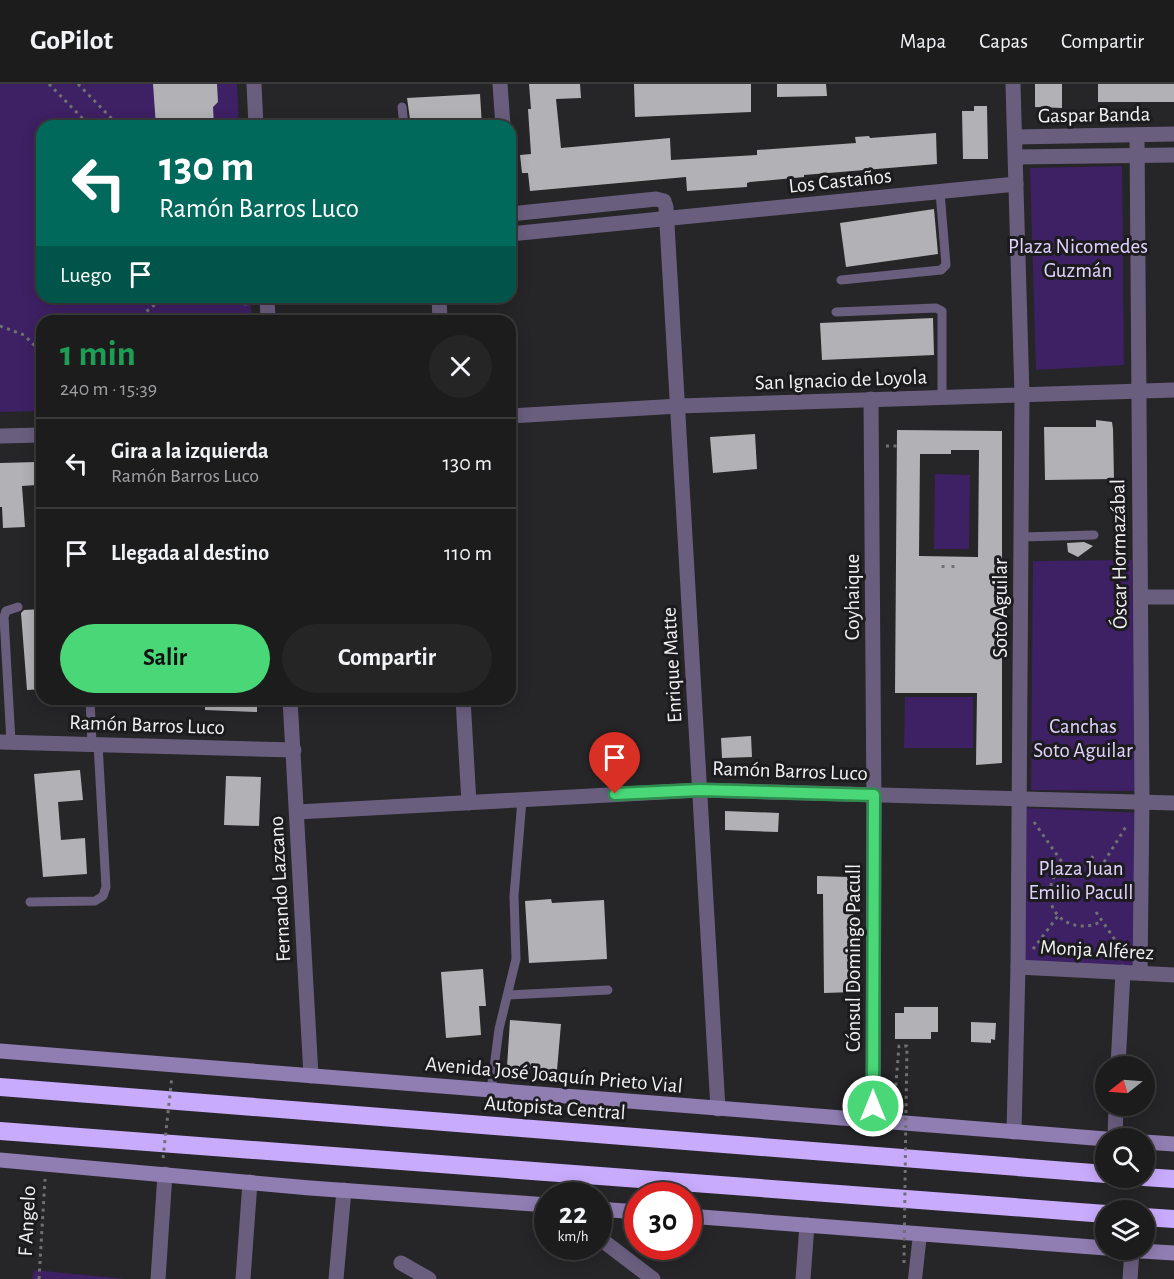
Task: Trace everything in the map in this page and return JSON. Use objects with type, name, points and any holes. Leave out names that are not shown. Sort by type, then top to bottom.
[{"type":"highway","name":"Autopista Central","points":[[0,1087],[1095,1173]]},
{"type":"highway","points":[[0,1131],[1095,1213]]},
{"type":"highway","points":[[1155,1178],[1174,1179]]},
{"type":"highway","points":[[1155,1218],[1174,1219]]},
{"type":"main road","name":"Avenida José Joaquín Prieto Vial","points":[[0,1051],[1095,1138]]},
{"type":"main road","points":[[1155,1143],[1174,1144]]},
{"type":"main road","points":[[0,1160],[534,1204]]},
{"type":"main road","points":[[702,1217],[1095,1247]]},
{"type":"main road","points":[[1155,1252],[1174,1253]]},
{"type":"street","points":[[254,84],[256,120]]},
{"type":"street","points":[[500,84],[503,120]]},
{"type":"street","name":"Soto Aguilar","points":[[1013,84],[1022,395],[1020,799],[1014,1132]]},
{"type":"street","name":"Gaspar Banda","points":[[1015,137],[1174,134]]},
{"type":"street","name":"Óscar Hormazábal","points":[[1137,135],[1142,802],[1140,973]]},
{"type":"street","name":"Gaspar Banda","points":[[1016,157],[1174,155]]},
{"type":"street","name":"Los Castaños","points":[[516,233],[1016,184]]},
{"type":"street","points":[[516,213],[656,199],[664,201],[667,219]]},
{"type":"street","name":"Enrique Matte","points":[[667,219],[718,1109]]},
{"type":"street","name":"San Ignacio de Loyola","points":[[516,416],[679,406],[1174,390]]},
{"type":"street","name":"Coyhaique","points":[[872,399],[874,795]]},
{"type":"street","points":[[0,436],[36,435]]},
{"type":"street","points":[[1141,597],[1174,597]]},
{"type":"street","name":"Fernando Lazcano","points":[[290,705],[311,1076]]},
{"type":"street","points":[[463,705],[469,803]]},
{"type":"street","name":"Ramón Barros Luco","points":[[6,742],[294,750]]},
{"type":"street","name":"Ramón Barros Luco","points":[[297,812],[700,790],[1174,803]]},
{"type":"street","name":"Cónsul Domingo Pacull","points":[[873,1121],[874,795]]},
{"type":"street","points":[[1119,1056],[1125,965]]},
{"type":"street","name":"Monja Alférez","points":[[1018,967],[1125,965],[1140,973],[1174,975]]},
{"type":"street","points":[[158,1279],[165,1174]]},
{"type":"street","points":[[243,1279],[250,1182]]},
{"type":"street","points":[[336,1279],[344,1190]]},
{"type":"street","points":[[803,1279],[807,1225]]},
{"type":"street","points":[[915,1279],[920,1234]]},
{"type":"street","points":[[612,1248],[653,1279]]},
{"type":"street","points":[[1130,1279],[1131,1260]]},
{"type":"street","points":[[401,1263],[429,1279]]},
{"type":"lane","points":[[402,107],[403,120]]},
{"type":"lane","points":[[841,280],[941,270],[946,265],[940,192]]},
{"type":"lane","points":[[836,312],[936,308],[942,311],[942,398]]},
{"type":"lane","points":[[1022,537],[1094,535]]},
{"type":"lane","points":[[6,742],[4,616],[6,611],[18,608]]},
{"type":"lane","points":[[30,902],[95,901],[103,896],[106,887],[91,705]]},
{"type":"lane","points":[[491,1090],[499,1029],[516,959],[514,896],[522,800]]},
{"type":"lane","points":[[508,995],[608,990]]},
{"type":"path","points":[[49,84],[84,120]]},
{"type":"path","points":[[78,84],[113,120]]},
{"type":"path","points":[[142,315],[157,303]]},
{"type":"path","points":[[0,326],[24,335],[36,347]]},
{"type":"path","points":[[943,565],[943,571]]},
{"type":"path","points":[[953,566],[953,571]]},
{"type":"path","points":[[1104,862],[1132,816]]},
{"type":"path","points":[[1033,820],[1055,856],[1071,875]]},
{"type":"path","points":[[1063,864],[1053,877],[1050,887],[1052,907],[1058,916],[1075,926],[1094,926],[1102,921]]},
{"type":"path","points":[[1096,912],[1125,965]]},
{"type":"path","points":[[1030,953],[1058,916]]},
{"type":"path","points":[[894,1111],[899,1046],[906,1046],[904,1263]]},
{"type":"path","points":[[163,1158],[172,1076]]},
{"type":"path","name":"F Angelo","points":[[39,1279],[45,1164]]},
{"type":"green space","points":[[0,84],[237,84],[239,120],[36,120],[36,303],[250,303],[252,315],[36,315],[36,411],[0,412]]},
{"type":"green space","name":"Plaza Nicomedes Guzmán","points":[[1122,166],[1124,365],[1036,370],[1030,168]]},
{"type":"green space","points":[[935,474],[970,475],[969,549],[934,549]]},
{"type":"green space","name":"Canchas Soto Aguilar","points":[[1132,560],[1136,791],[1031,790],[1033,561]]},
{"type":"green space","points":[[905,697],[973,697],[973,748],[904,748]]},
{"type":"green space","name":"Plaza Juan Emilio Pacull","points":[[1024,808],[1144,813],[1135,970],[1022,965]]},
{"type":"green space","points":[[34,1270],[125,1279],[32,1279]]},
{"type":"building","points":[[153,84],[217,84],[218,102],[213,107],[214,120],[156,120]]},
{"type":"building","points":[[529,84],[580,84],[581,98],[556,99],[561,148],[670,138],[671,160],[757,155],[757,150],[856,143],[855,137],[936,133],[937,164],[804,175],[804,177],[750,182],[747,183],[747,187],[687,191],[686,177],[530,191],[528,173],[522,173],[520,155],[531,154]]},
{"type":"building","points":[[634,84],[751,84],[751,112],[635,117]]},
{"type":"building","points":[[777,84],[826,84],[827,96],[777,97]]},
{"type":"building","points":[[1035,84],[1062,84],[1062,108],[1035,107]]},
{"type":"building","points":[[1098,84],[1174,84],[1174,102],[1098,102]]},
{"type":"building","points":[[480,94],[482,120],[410,120],[407,98]]},
{"type":"building","points":[[974,106],[987,106],[988,159],[963,159],[962,111],[974,111]]},
{"type":"building","points":[[934,209],[938,254],[846,267],[840,223]]},
{"type":"building","points":[[933,318],[934,355],[822,360],[820,323]]},
{"type":"building","points":[[1096,420],[1112,422],[1114,479],[1045,480],[1044,427],[1096,427]]},
{"type":"building","points":[[897,430],[1002,431],[1002,763],[976,765],[977,693],[895,693]],"holes":[[[951,450],[979,450],[978,557],[919,556],[920,454],[951,454]]]},
{"type":"building","points":[[755,434],[757,469],[713,473],[710,437]]},
{"type":"building","points":[[36,462],[36,485],[22,486],[25,527],[3,528],[2,507],[0,507],[0,463]]},
{"type":"building","points":[[1084,542],[1093,546],[1078,557],[1068,552],[1067,543]]},
{"type":"building","points":[[36,609],[36,689],[27,690],[21,613],[24,610]]},
{"type":"building","points":[[205,705],[257,705],[257,712],[205,710]]},
{"type":"building","points":[[751,736],[752,757],[722,758],[721,738]]},
{"type":"building","points":[[80,770],[83,800],[58,802],[61,840],[85,838],[87,874],[43,877],[34,774]]},
{"type":"building","points":[[226,776],[261,777],[259,826],[224,825]]},
{"type":"building","points":[[725,811],[779,813],[778,832],[725,830]]},
{"type":"building","points":[[817,876],[849,877],[849,882],[856,882],[853,920],[854,992],[824,993],[823,894],[817,894]]},
{"type":"building","points":[[551,899],[552,903],[604,900],[607,959],[529,963],[525,901]]},
{"type":"building","points":[[483,969],[486,1006],[479,1006],[481,1035],[446,1038],[441,972]]},
{"type":"building","points":[[904,1007],[938,1007],[938,1032],[931,1032],[931,1039],[895,1039],[895,1013],[904,1013]]},
{"type":"building","points":[[510,1020],[561,1024],[557,1070],[507,1067]]},
{"type":"building","points":[[971,1022],[996,1023],[995,1040],[991,1039],[991,1043],[971,1042]]},
{"type":"route","points":[[615,794],[700,790],[874,795],[873,1106]]}]
